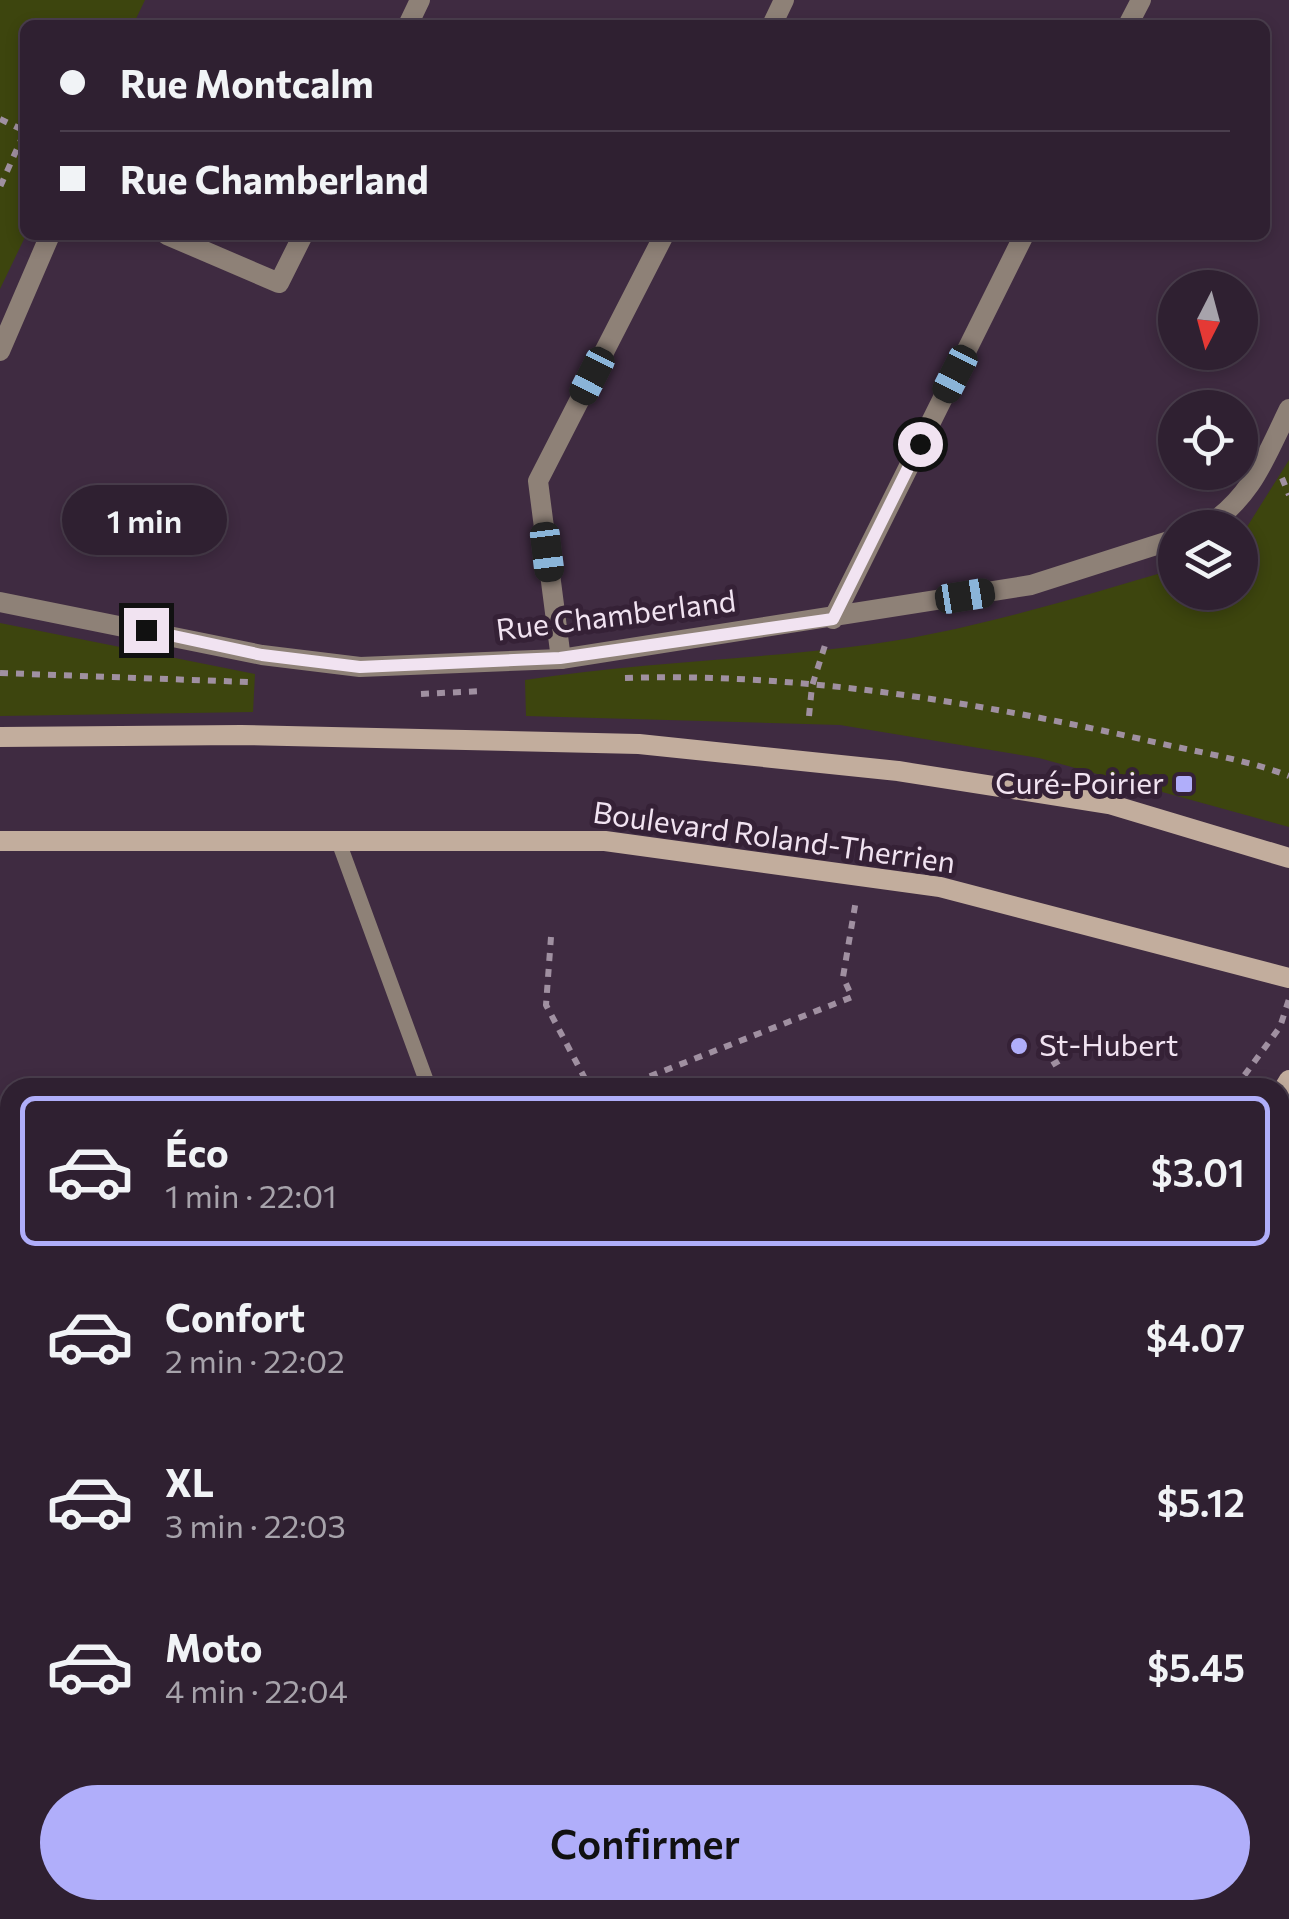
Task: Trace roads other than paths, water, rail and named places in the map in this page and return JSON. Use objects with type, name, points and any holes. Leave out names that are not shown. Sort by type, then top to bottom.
[{"type":"main road","points":[[0,737],[240,735],[639,744],[898,771],[1109,804],[1289,858]]},
{"type":"main road","name":"Boulevard Roland-Therrien","points":[[0,841],[605,841],[940,887],[1289,978]]},
{"type":"street","points":[[0,351],[48,240]]},
{"type":"street","points":[[179,240],[279,283],[300,240]]},
{"type":"street","points":[[560,658],[538,481],[661,240]]},
{"type":"street","points":[[833,619],[1022,240]]},
{"type":"street","points":[[1232,510],[1245,494],[1289,409]]},
{"type":"street","name":"Rue Chamberland","points":[[0,602],[262,655],[360,667],[560,658],[833,619],[1031,585],[1158,545]]},
{"type":"lane","points":[[338,840],[425,1078]]},
{"type":"place","name":"Curé-Poirier","points":[[1184,784]]},
{"type":"place","name":"St-Hubert","points":[[1019,1046]]}]
